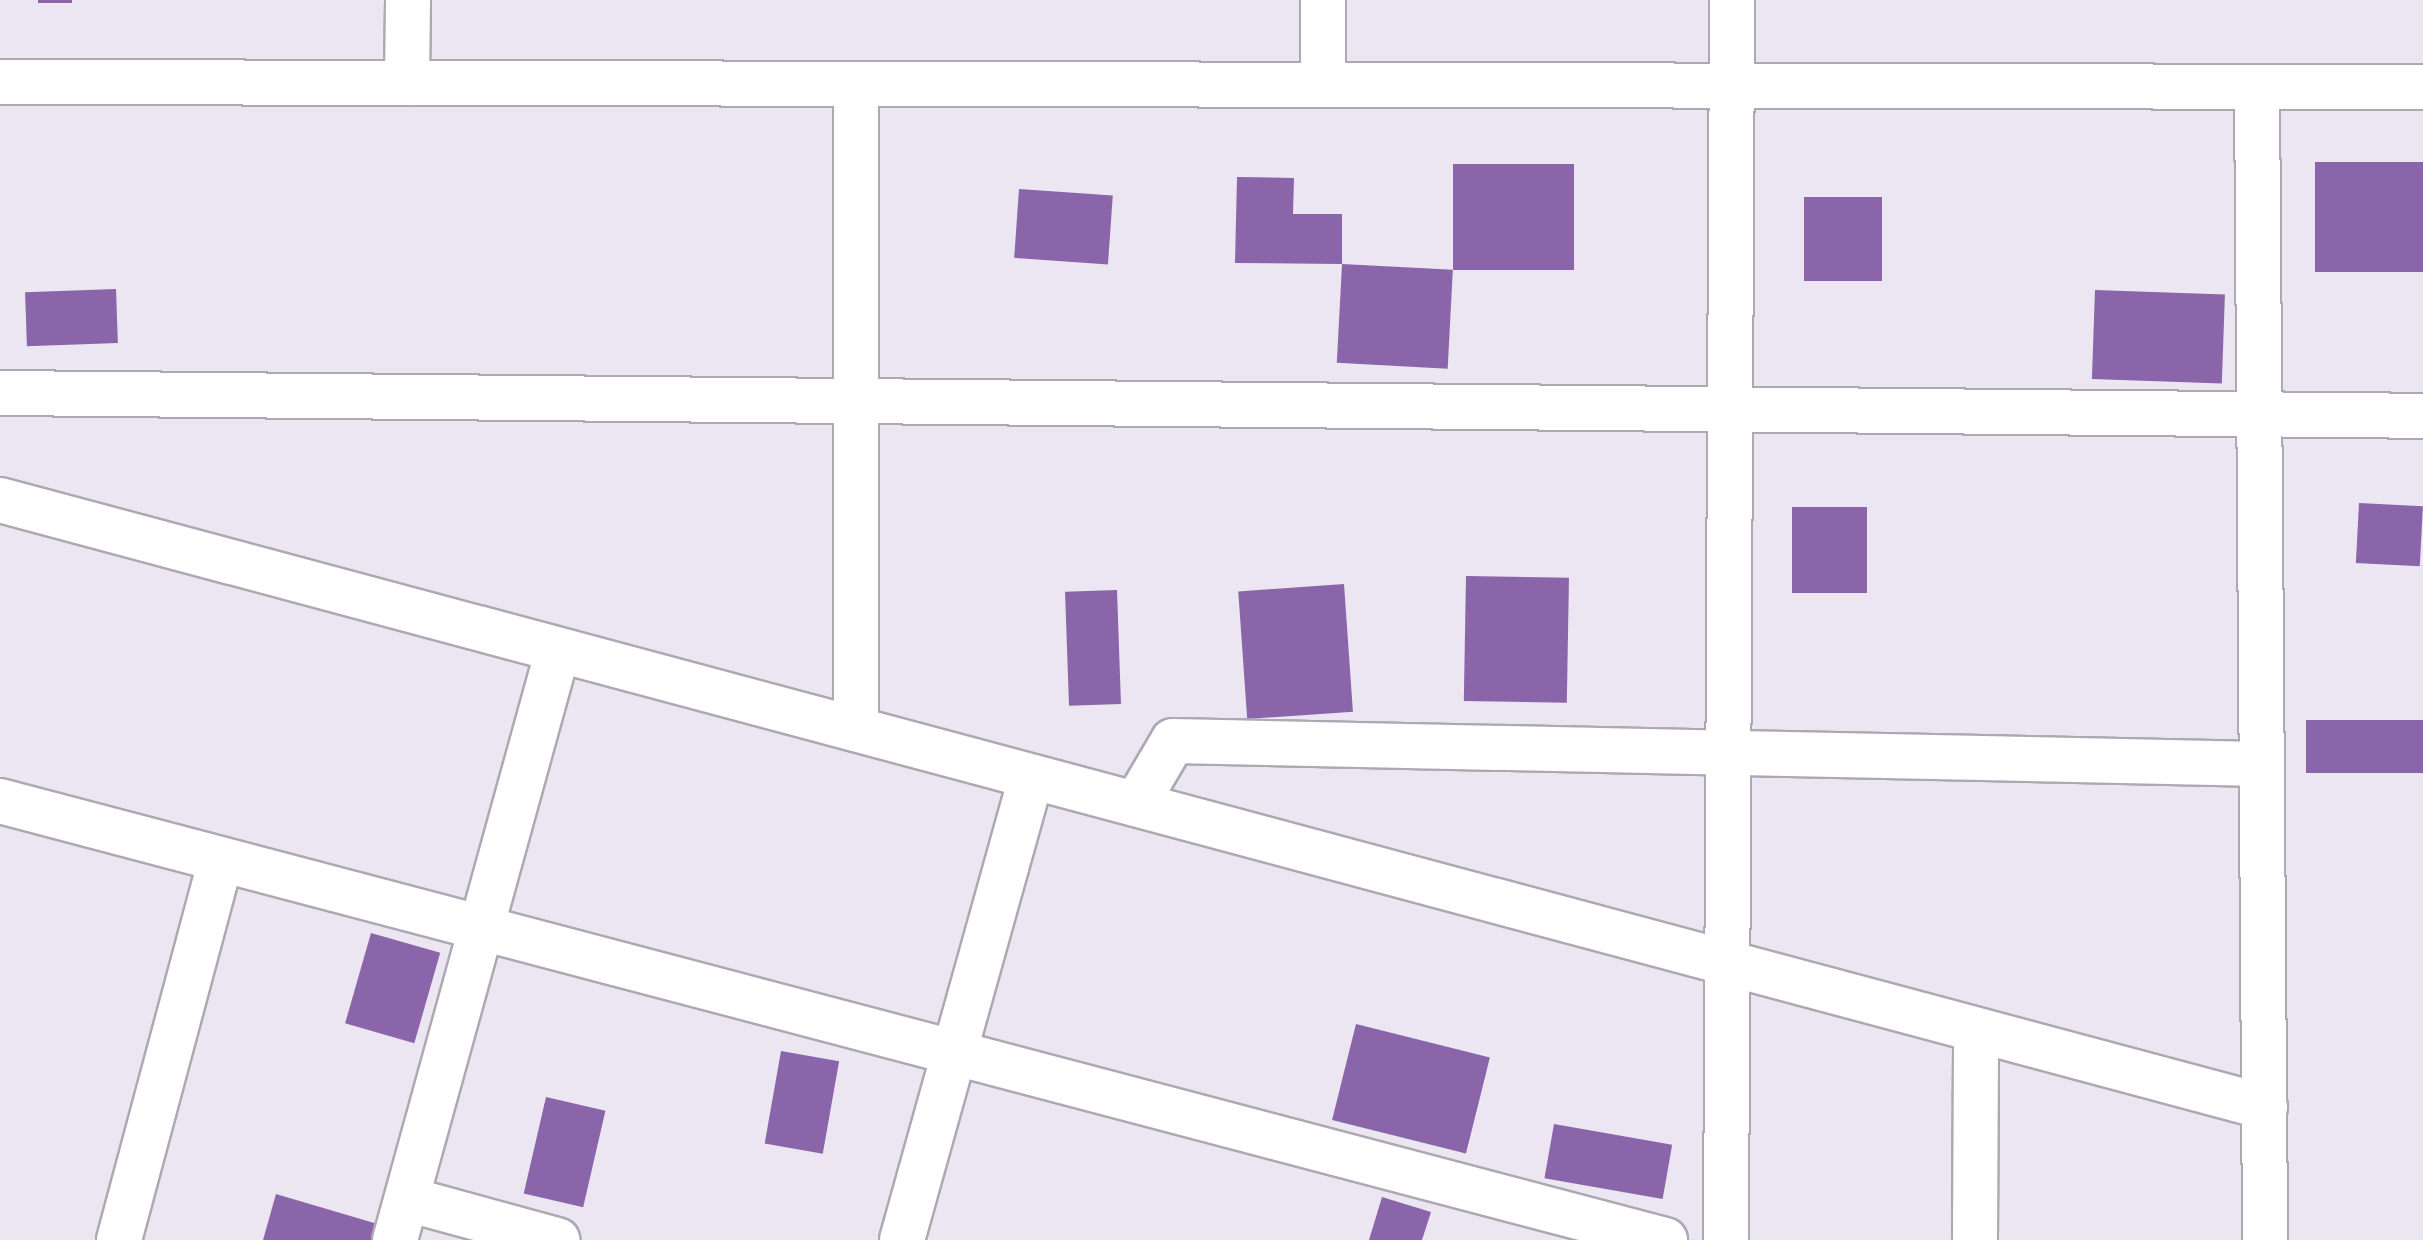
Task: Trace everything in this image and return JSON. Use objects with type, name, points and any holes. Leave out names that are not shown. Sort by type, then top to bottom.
[{"type":"street","points":[[407,83],[408,0]]},
{"type":"street","points":[[1323,0],[1323,85]]},
{"type":"street","points":[[1726,1240],[1732,0]]},
{"type":"street","points":[[0,82],[2423,87]]},
{"type":"street","points":[[856,84],[856,729]]},
{"type":"street","points":[[2257,87],[2265,1240]]},
{"type":"street","points":[[0,393],[2423,416]]},
{"type":"street","points":[[0,500],[2265,1107]]},
{"type":"street","points":[[557,1240],[401,1220],[558,650]]},
{"type":"street","points":[[1136,804],[1173,741],[2262,764]]},
{"type":"street","points":[[902,1240],[1031,777]]},
{"type":"street","points":[[0,801],[1665,1240]]},
{"type":"street","points":[[119,1240],[221,859]]},
{"type":"street","points":[[1975,1240],[1976,1030]]},
{"type":"building","points":[[38,0],[72,0],[72,3],[38,3]]},
{"type":"building","points":[[2315,162],[2423,162],[2423,272],[2315,272]]},
{"type":"building","points":[[1453,164],[1574,164],[1574,270],[1453,270]]},
{"type":"building","points":[[1237,177],[1294,178],[1293,214],[1342,214],[1342,264],[1235,263]]},
{"type":"building","points":[[1019,189],[1113,196],[1108,264],[1014,258]]},
{"type":"building","points":[[1804,197],[1882,197],[1882,281],[1804,281]]},
{"type":"building","points":[[1342,264],[1453,270],[1448,369],[1337,363]]},
{"type":"building","points":[[116,289],[118,343],[27,346],[25,292]]},
{"type":"building","points":[[2095,290],[2225,295],[2222,383],[2092,379]]},
{"type":"building","points":[[2359,503],[2423,506],[2420,566],[2356,563]]},
{"type":"building","points":[[1792,507],[1867,507],[1867,593],[1792,593]]},
{"type":"building","points":[[1466,576],[1569,578],[1567,703],[1464,701]]},
{"type":"building","points":[[1344,584],[1353,712],[1247,719],[1238,591]]},
{"type":"building","points":[[1117,590],[1121,704],[1069,706],[1065,592]]},
{"type":"building","points":[[2306,720],[2423,720],[2423,773],[2306,773]]},
{"type":"building","points":[[371,933],[440,953],[414,1043],[345,1023]]},
{"type":"building","points":[[1356,1024],[1490,1057],[1466,1153],[1332,1120]]},
{"type":"building","points":[[781,1051],[839,1061],[823,1154],[765,1144]]},
{"type":"building","points":[[546,1097],[605,1111],[583,1207],[524,1193]]},
{"type":"building","points":[[1554,1124],[1672,1145],[1663,1199],[1544,1178]]},
{"type":"building","points":[[276,1194],[391,1228],[388,1240],[263,1240]]},
{"type":"building","points":[[1382,1197],[1431,1212],[1422,1240],[1369,1240]]}]
